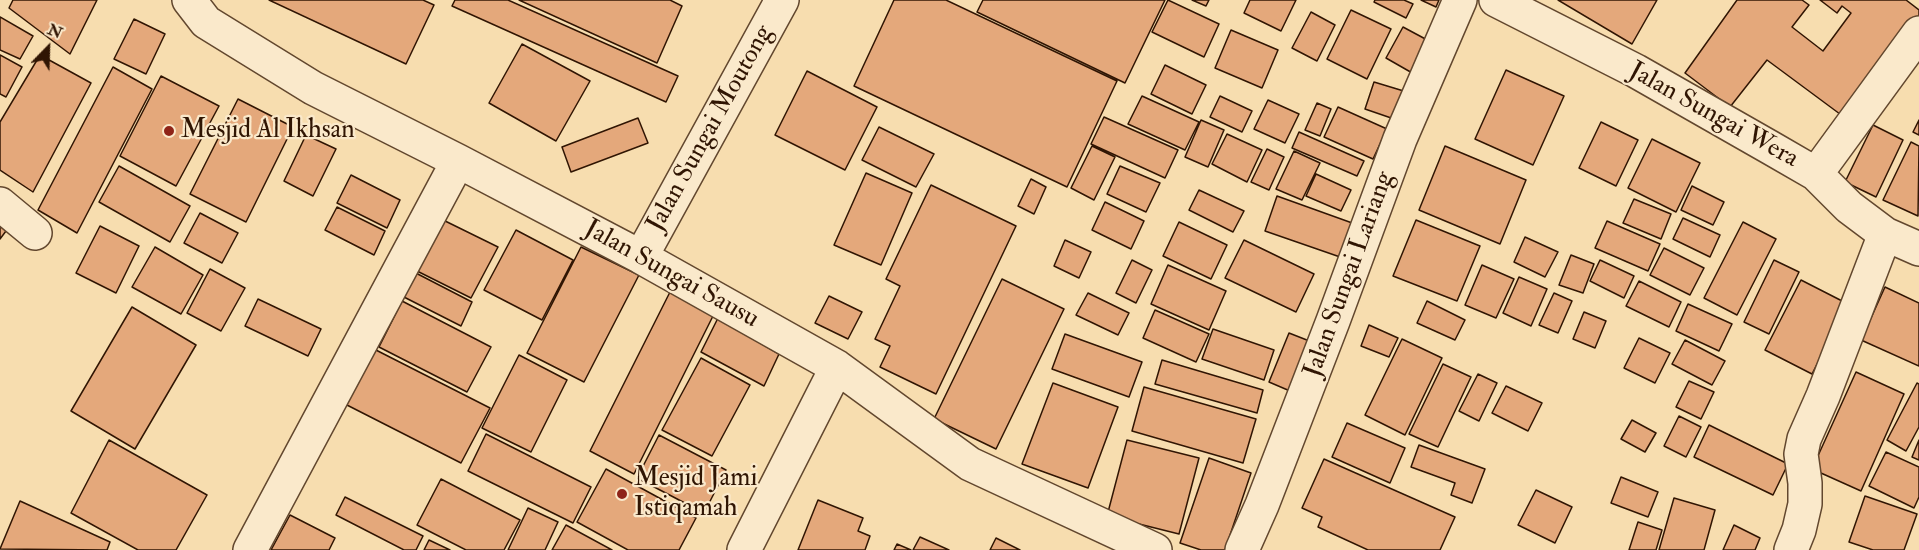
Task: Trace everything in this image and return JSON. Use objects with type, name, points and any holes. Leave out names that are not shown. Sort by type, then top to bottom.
[{"type":"street","name":"Jalan Sungai Sausu","points":[[189,0],[206,22],[313,88],[641,257],[837,367],[970,464],[1155,550]]},
{"type":"street","name":"Jalan Sungai Moutong","points":[[641,257],[782,0]]},
{"type":"street","name":"Jalan Sungai Lariang","points":[[1242,550],[1334,321],[1400,139],[1460,0]]},
{"type":"street","name":"Jalan Sungai Wera","points":[[1496,0],[1686,98],[1816,174],[1848,207],[1886,234],[1919,249]]},
{"type":"street","points":[[1816,174],[1919,33]]},
{"type":"street","points":[[250,550],[459,162]]},
{"type":"street","points":[[0,204],[35,233]]},
{"type":"street","points":[[1791,550],[1799,530],[1805,504],[1806,483],[1801,453],[1804,439],[1886,234]]},
{"type":"street","points":[[744,550],[837,367]]},
{"type":"building","points":[[13,0],[97,0],[70,54],[9,8]]},
{"type":"building","points":[[269,0],[423,0],[434,5],[406,64]]},
{"type":"building","points":[[455,0],[508,0],[678,76],[666,102],[452,6]]},
{"type":"building","points":[[519,0],[670,0],[682,6],[657,63]]},
{"type":"building","points":[[894,0],[946,0],[1117,81],[1067,187],[854,86]]},
{"type":"building","points":[[983,0],[1165,0],[1125,83],[977,12]]},
{"type":"building","points":[[1168,0],[1219,24],[1204,57],[1152,32]]},
{"type":"building","points":[[1192,0],[1209,0],[1206,6]]},
{"type":"building","points":[[1250,0],[1296,0],[1281,31],[1244,13]]},
{"type":"building","points":[[1375,0],[1404,0],[1413,4],[1406,18],[1374,2]]},
{"type":"building","points":[[1421,0],[1439,0],[1436,7]]},
{"type":"building","points":[[1558,0],[1657,0],[1632,44]]},
{"type":"building","points":[[1737,0],[1802,0],[1809,5],[1792,27],[1823,51],[1851,13],[1842,6],[1837,13],[1820,0],[1906,0],[1919,10],[1919,26],[1848,120],[1767,60],[1730,107],[1685,73]]},
{"type":"building","points":[[1351,10],[1391,29],[1367,79],[1327,59]]},
{"type":"building","points":[[1311,12],[1335,25],[1317,61],[1292,48]]},
{"type":"building","points":[[0,17],[33,36],[20,59],[0,50]]},
{"type":"building","points":[[134,19],[165,34],[146,74],[114,59]]},
{"type":"building","points":[[1403,27],[1431,42],[1414,74],[1386,58]]},
{"type":"building","points":[[1231,30],[1278,50],[1262,88],[1215,68]]},
{"type":"building","points":[[522,44],[590,81],[556,141],[489,103]]},
{"type":"building","points":[[0,55],[22,67],[6,97],[0,94]]},
{"type":"building","points":[[40,55],[91,83],[33,192],[0,170],[0,122]]},
{"type":"building","points":[[1165,65],[1206,85],[1192,114],[1151,94]]},
{"type":"building","points":[[113,67],[152,89],[77,233],[38,210]]},
{"type":"building","points":[[1506,70],[1564,96],[1533,165],[1475,139]]},
{"type":"building","points":[[807,71],[877,107],[845,170],[775,135]]},
{"type":"building","name":"Mesjid Al Ikhsan","points":[[161,76],[219,106],[176,186],[120,156]]},
{"type":"building","points":[[1374,82],[1407,92],[1397,120],[1365,109]]},
{"type":"building","points":[[1142,96],[1199,122],[1185,150],[1128,124]]},
{"type":"building","points":[[1220,96],[1252,111],[1242,132],[1210,117]]},
{"type":"building","points":[[238,99],[293,127],[246,222],[190,194]]},
{"type":"building","points":[[1268,100],[1299,114],[1285,143],[1254,129]]},
{"type":"building","points":[[1317,103],[1331,109],[1320,136],[1305,130]]},
{"type":"building","points":[[1338,107],[1387,129],[1373,159],[1324,137]]},
{"type":"building","points":[[1104,117],[1178,150],[1165,178],[1091,144]]},
{"type":"building","points":[[638,118],[648,143],[571,172],[562,147]]},
{"type":"building","points":[[1201,120],[1224,130],[1208,167],[1185,157]]},
{"type":"building","points":[[1919,120],[1919,135],[1913,132]]},
{"type":"building","points":[[1601,122],[1638,140],[1616,186],[1579,168]]},
{"type":"building","points":[[1873,125],[1903,140],[1876,197],[1845,182]]},
{"type":"building","points":[[879,127],[934,154],[916,187],[862,160]]},
{"type":"building","points":[[1299,132],[1364,161],[1357,176],[1292,148]]},
{"type":"building","points":[[1227,134],[1262,150],[1247,182],[1212,164]]},
{"type":"building","points":[[306,135],[336,149],[313,196],[284,181]]},
{"type":"building","points":[[1652,139],[1700,163],[1676,212],[1628,188]]},
{"type":"building","points":[[1911,142],[1919,146],[1918,216],[1883,200]]},
{"type":"building","points":[[1092,146],[1115,157],[1094,200],[1071,188]]},
{"type":"building","points":[[1445,146],[1526,180],[1500,244],[1419,210]]},
{"type":"building","points":[[1267,149],[1284,157],[1269,190],[1251,182]]},
{"type":"building","points":[[1294,151],[1320,163],[1302,200],[1276,189]]},
{"type":"building","points":[[119,166],[190,206],[170,242],[99,202]]},
{"type":"building","points":[[1120,166],[1160,183],[1146,212],[1107,194]]},
{"type":"building","points":[[866,173],[912,193],[881,265],[834,245]]},
{"type":"building","points":[[1316,174],[1351,190],[1341,211],[1306,196]]},
{"type":"building","points":[[351,175],[400,200],[387,228],[337,203]]},
{"type":"building","points":[[1031,179],[1046,187],[1034,214],[1018,206]]},
{"type":"building","points":[[931,185],[1016,226],[936,394],[880,367],[890,346],[875,339],[900,286],[886,279]]},
{"type":"building","points":[[1692,186],[1724,202],[1713,225],[1681,210]]},
{"type":"building","points":[[1199,190],[1244,211],[1233,232],[1189,210]]},
{"type":"building","points":[[1277,196],[1355,224],[1343,258],[1265,231]]},
{"type":"building","points":[[1634,199],[1671,214],[1661,239],[1623,223]]},
{"type":"building","points":[[1105,202],[1144,221],[1131,249],[1092,230]]},
{"type":"building","points":[[337,207],[385,231],[374,255],[325,230]]},
{"type":"building","points":[[200,213],[238,233],[222,263],[184,243]]},
{"type":"building","points":[[437,217],[498,247],[471,298],[411,268]]},
{"type":"building","points":[[1683,218],[1720,235],[1710,257],[1673,239]]},
{"type":"building","points":[[0,219],[9,227],[0,239]]},
{"type":"building","points":[[1416,220],[1480,246],[1457,301],[1393,276]]},
{"type":"building","points":[[1607,221],[1660,244],[1648,271],[1595,248]]},
{"type":"building","points":[[1179,222],[1227,245],[1211,279],[1163,256]]},
{"type":"building","points":[[1743,222],[1776,239],[1737,315],[1704,298]]},
{"type":"building","points":[[100,226],[139,246],[116,293],[76,273]]},
{"type":"building","points":[[516,230],[573,260],[542,320],[484,290]]},
{"type":"building","points":[[1525,237],[1558,252],[1545,277],[1514,262]]},
{"type":"building","points":[[1065,240],[1091,252],[1079,278],[1054,266]]},
{"type":"building","points":[[1244,240],[1314,274],[1296,312],[1225,278]]},
{"type":"building","points":[[155,247],[203,275],[181,314],[132,287]]},
{"type":"building","points":[[581,247],[639,275],[584,382],[527,353]]},
{"type":"building","points":[[1664,248],[1704,268],[1690,295],[1650,275]]},
{"type":"building","points":[[1571,255],[1594,264],[1583,293],[1559,285]]},
{"type":"building","points":[[1132,260],[1152,270],[1136,303],[1116,293]]},
{"type":"building","points":[[1600,260],[1634,276],[1624,298],[1590,281]]},
{"type":"building","points":[[1774,260],[1799,272],[1769,334],[1744,322]]},
{"type":"building","points":[[1168,265],[1226,291],[1209,330],[1151,304]]},
{"type":"building","points":[[1482,265],[1514,279],[1496,318],[1465,305]]},
{"type":"building","points":[[210,269],[245,288],[221,331],[187,313]]},
{"type":"building","points":[[410,270],[472,302],[461,326],[398,294]]},
{"type":"building","points":[[1519,277],[1547,289],[1531,326],[1503,313]]},
{"type":"building","points":[[1002,279],[1064,309],[996,449],[934,419]]},
{"type":"building","points":[[1801,280],[1848,304],[1812,374],[1765,350]]},
{"type":"building","points":[[1639,281],[1681,302],[1669,327],[1626,306]]},
{"type":"building","points":[[1885,287],[1919,303],[1919,366],[1861,340]]},
{"type":"building","points":[[670,292],[713,316],[634,474],[590,451]]},
{"type":"building","points":[[1088,293],[1129,313],[1118,335],[1076,315]]},
{"type":"building","points":[[1554,293],[1572,301],[1558,333],[1539,325]]},
{"type":"building","points":[[829,296],[862,312],[848,339],[815,323]]},
{"type":"building","points":[[258,299],[321,329],[308,356],[245,326]]},
{"type":"building","points":[[402,301],[491,347],[467,392],[379,347]]},
{"type":"building","points":[[1427,301],[1465,320],[1455,340],[1417,323]]},
{"type":"building","points":[[1688,304],[1732,324],[1719,351],[1676,331]]},
{"type":"building","points":[[132,307],[196,345],[135,449],[71,411]]},
{"type":"building","points":[[1155,310],[1209,334],[1196,362],[1143,338]]},
{"type":"building","points":[[1584,312],[1606,321],[1595,348],[1573,339]]},
{"type":"building","points":[[718,318],[779,354],[764,386],[701,352]]},
{"type":"building","points":[[1369,325],[1398,338],[1389,357],[1361,346]]},
{"type":"building","points":[[1213,329],[1274,350],[1264,380],[1202,359]]},
{"type":"building","points":[[1289,333],[1317,344],[1297,394],[1269,382]]},
{"type":"building","points":[[1065,334],[1142,362],[1129,397],[1052,369]]},
{"type":"building","points":[[1639,338],[1670,353],[1655,383],[1624,368]]},
{"type":"building","points":[[1402,339],[1442,358],[1405,435],[1365,415]]},
{"type":"building","points":[[1685,340],[1725,361],[1712,385],[1672,364]]},
{"type":"building","points":[[370,347],[490,408],[461,463],[341,402]]},
{"type":"building","points":[[519,355],[567,380],[531,452],[482,428]]},
{"type":"building","points":[[701,358],[750,385],[712,456],[662,430]]},
{"type":"building","points":[[1162,360],[1263,390],[1257,413],[1155,384]]},
{"type":"building","points":[[1443,364],[1471,377],[1438,447],[1409,434]]},
{"type":"building","points":[[1856,372],[1904,394],[1861,491],[1812,469]]},
{"type":"building","points":[[1478,374],[1497,383],[1479,421],[1459,411]]},
{"type":"building","points":[[1689,381],[1714,392],[1701,419],[1676,407]]},
{"type":"building","points":[[1053,383],[1118,407],[1088,488],[1022,464]]},
{"type":"building","points":[[1917,383],[1919,384],[1919,427],[1906,451],[1887,440]]},
{"type":"building","points":[[1506,386],[1542,403],[1528,431],[1492,413]]},
{"type":"building","points":[[1144,387],[1256,419],[1243,463],[1132,431]]},
{"type":"building","points":[[1679,416],[1701,427],[1686,457],[1664,446]]},
{"type":"building","points":[[1632,420],[1656,433],[1645,452],[1621,439]]},
{"type":"building","points":[[1347,423],[1405,448],[1390,483],[1332,457]]},
{"type":"building","points":[[1709,425],[1788,464],[1773,495],[1694,457]]},
{"type":"building","points":[[486,434],[591,487],[573,523],[468,471]]},
{"type":"building","points":[[659,435],[726,470],[704,513],[637,478]]},
{"type":"building","points":[[109,440],[207,495],[176,550],[138,550],[71,513]]},
{"type":"building","points":[[1127,440],[1199,458],[1179,534],[1107,516]]},
{"type":"building","points":[[1919,440],[1919,460],[1912,457]]},
{"type":"building","points":[[1419,445],[1485,469],[1472,503],[1451,495],[1455,483],[1411,467]]},
{"type":"building","points":[[1886,452],[1919,467],[1919,497],[1914,508],[1869,486]]},
{"type":"building","points":[[1209,458],[1251,473],[1225,550],[1201,550],[1180,543]]},
{"type":"building","points":[[1324,459],[1455,517],[1440,550],[1368,550],[1318,527],[1322,517],[1302,508]]},
{"type":"building","name":"Mesjid Jami Istiqamah","points":[[606,469],[696,518],[679,550],[628,550],[577,522]]},
{"type":"building","points":[[1621,477],[1658,492],[1648,517],[1611,503]]},
{"type":"building","points":[[441,479],[520,520],[504,550],[466,550],[417,525]]},
{"type":"building","points":[[1536,490],[1572,507],[1555,543],[1518,525]]},
{"type":"building","points":[[1865,496],[1917,514],[1904,550],[1873,550],[1849,542]]},
{"type":"building","points":[[345,497],[423,536],[416,550],[404,550],[336,515]]},
{"type":"building","points":[[1674,498],[1715,510],[1704,550],[1659,550]]},
{"type":"building","points":[[818,500],[863,518],[858,531],[870,536],[865,550],[798,550]]},
{"type":"building","points":[[20,501],[110,542],[107,550],[0,549]]},
{"type":"building","points":[[528,508],[558,522],[545,550],[508,550]]},
{"type":"building","points":[[290,515],[335,538],[329,550],[271,550]]},
{"type":"building","points":[[1638,522],[1662,530],[1656,550],[1629,550]]},
{"type":"building","points":[[566,525],[612,550],[552,550]]},
{"type":"building","points":[[1734,525],[1760,538],[1755,550],[1723,550]]},
{"type":"building","points":[[920,537],[949,550],[913,550]]},
{"type":"building","points":[[996,538],[1020,550],[990,550]]},
{"type":"building","points":[[429,540],[450,550],[424,550]]},
{"type":"building","points":[[897,544],[911,550],[894,550]]},
{"type":"place","name":"Mesjid Al Ikhsan","points":[[169,131]]},
{"type":"place","name":"Mesjid Jami Istiqamah","points":[[622,494]]}]
